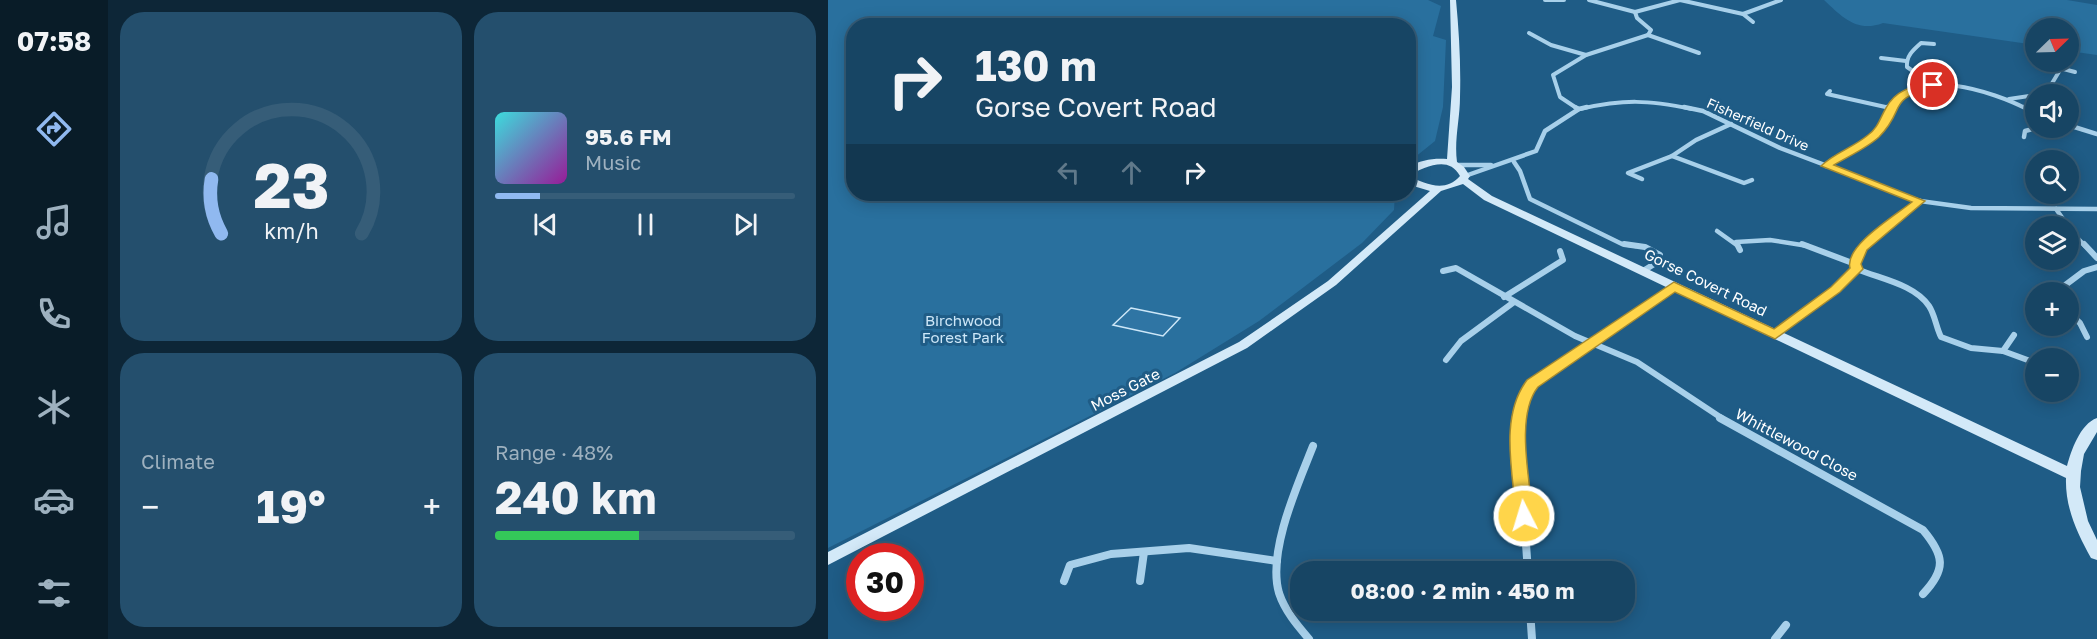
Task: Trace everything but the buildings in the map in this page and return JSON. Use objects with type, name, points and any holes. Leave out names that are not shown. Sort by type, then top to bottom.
[{"type":"street","points":[[1453,0],[1456,95],[1449,144],[1454,164]]},
{"type":"street","points":[[1545,0],[1564,0]]},
{"type":"street","points":[[1588,0],[1635,12],[1680,0],[1743,14],[1753,22]]},
{"type":"street","points":[[1743,14],[1781,0]]},
{"type":"street","points":[[1635,12],[1637,18],[1651,30],[1648,34]]},
{"type":"street","points":[[1529,33],[1551,45],[1586,55]]},
{"type":"street","points":[[1579,109],[1566,104],[1556,93],[1553,75],[1586,55],[1648,34],[1699,54]]},
{"type":"street","points":[[1933,85],[1906,67],[1906,61],[1910,52],[1921,43],[1934,44]]},
{"type":"street","points":[[1881,58],[1906,61]]},
{"type":"street","points":[[1826,166],[1873,137],[1883,126],[1890,108],[1899,96],[1914,89],[1933,85],[1957,86],[2008,99],[2025,108]]},
{"type":"street","points":[[1830,91],[1827,94],[1890,108]]},
{"type":"street","points":[[2008,99],[2025,96]]},
{"type":"street","name":"Fisherfield Drive","points":[[1454,164],[1497,165],[1514,162],[1536,151],[1545,131],[1579,109],[1632,99],[1657,101],[1703,111],[1780,148],[1920,201],[1971,208],[2097,209]]},
{"type":"street","points":[[1642,179],[1628,173],[1672,156],[1696,140],[1731,124]]},
{"type":"street","points":[[2079,128],[2097,134]]},
{"type":"street","points":[[2024,137],[2025,131]]},
{"type":"street","points":[[1418,165],[1449,144]]},
{"type":"street","points":[[1672,156],[1744,183],[1752,180]]},
{"type":"street","points":[[1418,165],[1435,162],[1454,164],[1462,170],[1464,178]]},
{"type":"street","points":[[1514,162],[1522,171],[1526,194],[1530,199],[1622,244],[1645,247],[1660,255],[1659,261],[1643,271]]},
{"type":"street","name":"Fisherfield Drive","points":[[1464,178],[1497,165]]},
{"type":"street","name":"Gorse Covert Road","points":[[1464,178],[1488,198]]},
{"type":"street","name":"Moss Gate","points":[[828,559],[1243,345],[1332,283],[1377,245],[1412,210],[1443,188],[1464,178]]},
{"type":"street","points":[[1416,183],[1443,188]]},
{"type":"street","name":"Gorse Covert Road","points":[[1443,188],[1488,198],[2072,474]]},
{"type":"street","points":[[1412,201],[1412,210]]},
{"type":"street","points":[[1775,335],[1835,290],[1856,266],[1861,248],[1920,201]]},
{"type":"street","points":[[2056,209],[2061,216]]},
{"type":"street","points":[[1717,231],[1736,242],[1740,250]]},
{"type":"street","points":[[1736,242],[1781,238],[1813,246],[1923,300],[1930,307],[1941,337],[1971,348],[2002,351],[2025,359]]},
{"type":"street","points":[[2079,239],[2097,258]]},
{"type":"street","points":[[1504,297],[1563,260],[1560,251]]},
{"type":"street","points":[[2068,282],[2097,267]]},
{"type":"street","name":"Whittlewood Close","points":[[1443,271],[1456,268],[1575,336],[1637,362],[1713,414],[1923,530],[1940,554],[1941,568],[1937,581],[1923,594]]},
{"type":"street","points":[[1527,561],[1518,432],[1520,404],[1525,393],[1542,374],[1674,286]]},
{"type":"street","points":[[1446,360],[1461,341],[1514,302]]},
{"type":"street","points":[[2079,322],[2087,337]]},
{"type":"street","points":[[2002,351],[2014,335]]},
{"type":"street","points":[[2094,546],[2077,514],[2072,474],[2078,449],[2097,423]]},
{"type":"street","points":[[1309,639],[1289,615],[1278,589],[1277,561],[1300,479],[1313,446]]},
{"type":"street","points":[[1064,581],[1070,565],[1111,554],[1189,548],[1277,561]]},
{"type":"street","points":[[1140,581],[1144,552]]},
{"type":"street","points":[[1531,621],[1532,639]]},
{"type":"street","points":[[1775,639],[1786,625]]},
{"type":"green space","name":"Birchwood Forest Park","points":[[828,0],[1428,0],[1441,6],[1433,36],[1446,40],[1443,107],[1435,141],[1416,156],[1416,18],[846,18],[846,201],[1395,201],[1394,210],[1362,243],[1259,321],[1175,373],[828,548]]},
{"type":"green space","points":[[1824,0],[2067,0],[2097,5],[2097,55],[2079,52],[2079,18],[2025,18],[2025,44],[1883,23],[1874,26],[1858,25],[1844,17]]},
{"type":"route","points":[[1524,516],[1517,417],[1520,404],[1532,383],[1577,350],[1674,286],[1775,335],[1835,290],[1857,269],[1855,264],[1861,248],[1920,201],[1826,166],[1873,137],[1883,126],[1890,108],[1899,96],[1914,89],[1933,85]]}]
